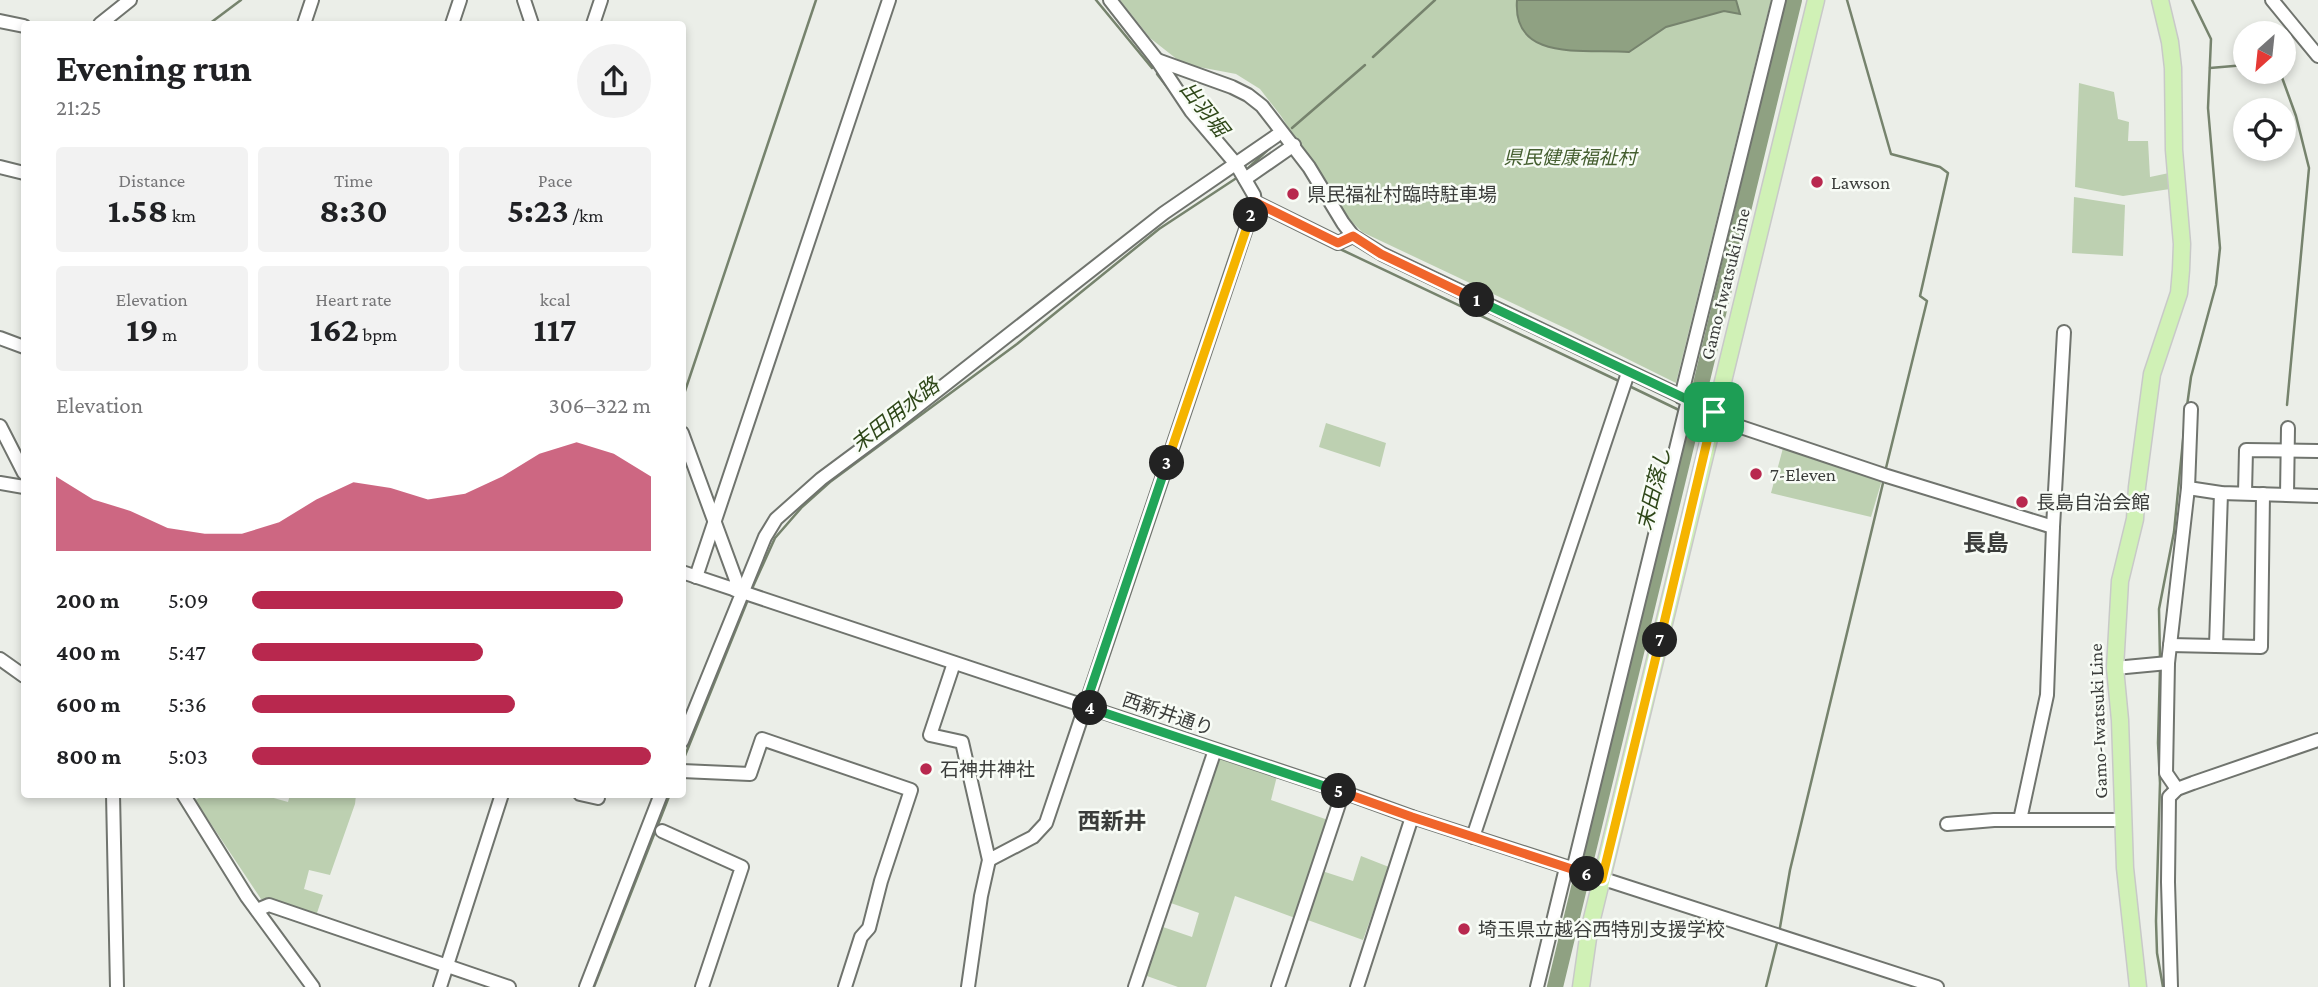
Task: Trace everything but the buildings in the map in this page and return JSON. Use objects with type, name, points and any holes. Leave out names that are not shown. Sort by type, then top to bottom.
[{"type":"main road","name":"Gamo-Iwatsuki Line","points":[[1581,987],[1587,940],[1816,0]]},
{"type":"main road","name":"Gamo-Iwatsuki Line","points":[[2138,987],[2125,868],[2120,720],[2115,668],[2120,581],[2135,519],[2152,374],[2179,293],[2181,270],[2173,68],[2160,0]]},
{"type":"street","points":[[104,21],[130,0]]},
{"type":"street","points":[[305,21],[312,0]]},
{"type":"street","points":[[453,21],[460,0]]},
{"type":"street","points":[[523,0],[531,21]]},
{"type":"street","points":[[594,21],[601,0]]},
{"type":"street","points":[[696,577],[889,0]]},
{"type":"street","points":[[1110,0],[1157,60],[1191,111],[1236,164],[1255,202],[1338,243],[1353,236]]},
{"type":"street","points":[[1538,987],[1684,399],[1779,0]]},
{"type":"street","points":[[2272,0],[2318,57]]},
{"type":"street","points":[[0,21],[21,25]]},
{"type":"street","points":[[1157,60],[1232,87],[1248,95],[1262,107],[1294,145],[1353,236],[1381,254],[1714,412],[1720,420],[2053,527]]},
{"type":"street","points":[[686,730],[739,591],[776,519],[821,479],[891,428],[1164,213],[1276,136]]},
{"type":"street","points":[[1245,179],[1294,145]]},
{"type":"street","points":[[0,167],[21,172]]},
{"type":"street","points":[[989,859],[1033,837],[1046,823],[1255,202]]},
{"type":"street","points":[[2020,820],[2047,695],[2064,332]]},
{"type":"street","points":[[0,338],[21,346]]},
{"type":"street","points":[[1473,837],[1628,373]]},
{"type":"street","points":[[2178,789],[2166,773],[2168,663],[2188,488],[2191,409]]},
{"type":"street","points":[[0,426],[21,466]]},
{"type":"street","points":[[2287,495],[2288,428]]},
{"type":"street","points":[[686,444],[739,591]]},
{"type":"street","points":[[2245,493],[2246,450],[2318,451]]},
{"type":"street","points":[[0,483],[21,486]]},
{"type":"street","points":[[2188,488],[2318,496]]},
{"type":"street","points":[[2216,646],[2221,492]]},
{"type":"street","points":[[2170,645],[2261,647],[2263,494]]},
{"type":"street","name":"西新井通り","points":[[686,573],[1569,869],[1937,987]]},
{"type":"street","points":[[0,659],[21,674]]},
{"type":"street","points":[[954,663],[930,735],[962,742],[989,859],[968,987]]},
{"type":"street","points":[[2115,668],[2168,663]]},
{"type":"street","points":[[686,771],[750,774],[762,739],[911,790],[881,881],[869,928],[861,937],[845,987]]},
{"type":"street","points":[[2171,987],[2169,797],[2178,789],[2318,740]]},
{"type":"street","points":[[1135,987],[1215,750]]},
{"type":"street","points":[[1278,987],[1343,792]]},
{"type":"street","points":[[113,798],[117,987]]},
{"type":"street","points":[[186,798],[257,910],[313,987]]},
{"type":"street","points":[[440,987],[501,798]]},
{"type":"street","points":[[586,987],[659,798]]},
{"type":"street","points":[[1357,987],[1412,817]]},
{"type":"street","points":[[1947,824],[2020,820],[2122,820]]},
{"type":"street","points":[[662,831],[742,867],[702,987]]},
{"type":"street","points":[[257,910],[269,905],[509,987]]},
{"type":"green space","name":"県民健康福祉村","points":[[1120,0],[1771,0],[1676,383],[1362,232],[1342,212],[1281,116],[1260,89],[1236,74],[1183,64],[1150,38]]},
{"type":"green space","points":[[2079,83],[2114,92],[2118,119],[2129,122],[2128,141],[2148,141],[2150,177],[2169,173],[2170,189],[2123,196],[2075,187]]},
{"type":"green space","points":[[2074,197],[2125,205],[2123,256],[2072,253]]},
{"type":"green space","points":[[1326,423],[1386,443],[1380,467],[1319,447]]},
{"type":"green space","points":[[1783,448],[1882,480],[1871,517],[1771,493]]},
{"type":"green space","points":[[1217,756],[1277,776],[1271,800],[1328,820],[1295,918],[1235,896],[1206,987],[1178,987],[1144,975],[1160,926],[1192,937],[1199,913],[1168,902]]},
{"type":"green space","points":[[274,798],[288,802],[289,798],[356,798],[330,875],[309,870],[304,889],[323,895],[316,916],[261,899],[195,800]]},
{"type":"green space","points":[[1361,856],[1389,867],[1363,940],[1305,919],[1322,871],[1353,881]]},
{"type":"shaded area","points":[[1517,0],[1736,0],[1740,14],[1724,11],[1666,27],[1629,52],[1574,51],[1539,44],[1527,35],[1519,20]]},
{"type":"waterway","points":[[213,21],[241,0]]},
{"type":"waterway","points":[[686,388],[816,0]]},
{"type":"waterway","name":"出羽堀","points":[[1096,0],[1152,68]]},
{"type":"waterway","points":[[1373,57],[1435,0]]},
{"type":"waterway","name":"末田落し","points":[[1555,987],[1794,0]]},
{"type":"waterway","points":[[1847,0],[1891,154],[1940,167],[1948,173],[1920,296],[1927,301],[1885,472]]},
{"type":"waterway","points":[[2187,406],[2191,377],[2216,285],[2220,248],[2208,108],[2211,39],[2192,0]]},
{"type":"waterway","points":[[1292,128],[1365,65]]},
{"type":"waterway","points":[[2210,68],[2233,66]]},
{"type":"waterway","name":"出羽堀","points":[[1157,74],[1174,96]]},
{"type":"waterway","points":[[2284,84],[2296,116],[2309,168],[2287,405]]},
{"type":"waterway","points":[[1245,171],[1273,145]]},
{"type":"waterway","name":"出羽堀","points":[[1219,154],[1226,162]]},
{"type":"waterway","name":"末田用水路","points":[[751,591],[775,538],[802,507],[830,482],[1017,344],[1159,229],[1235,179]]},
{"type":"waterway","points":[[1340,249],[1621,382]]},
{"type":"waterway","points":[[1627,385],[1681,411]]},
{"type":"waterway","points":[[2160,659],[2159,609],[2174,532],[2184,430]]},
{"type":"waterway","points":[[1779,933],[1790,870],[1884,479]]},
{"type":"waterway","name":"末田用水路","points":[[686,753],[749,597]]},
{"type":"waterway","points":[[2160,669],[2156,921],[2157,953],[2163,987]]},
{"type":"waterway","name":"末田用水路","points":[[594,987],[668,798]]},
{"type":"waterway","points":[[1766,987],[1778,939]]},
{"type":"place","name":"Lawson","points":[[1817,182]]},
{"type":"place","name":"県民福祉村臨時駐車場","points":[[1293,194]]},
{"type":"place","name":"7-Eleven","points":[[1756,474]]},
{"type":"place","name":"長島自治会館","points":[[2022,502]]},
{"type":"place","name":"石神井神社","points":[[926,769]]},
{"type":"place","name":"埼玉県立越谷西特別支援学校","points":[[1464,929]]},
{"type":"district","name":"長島","points":[[1986,543]]},
{"type":"district","name":"西新井","points":[[1112,821]]},
{"type":"route","points":[[1255,202],[1338,243],[1353,236],[1381,254],[1714,412],[1602,879],[1085,706],[1255,202]]}]
